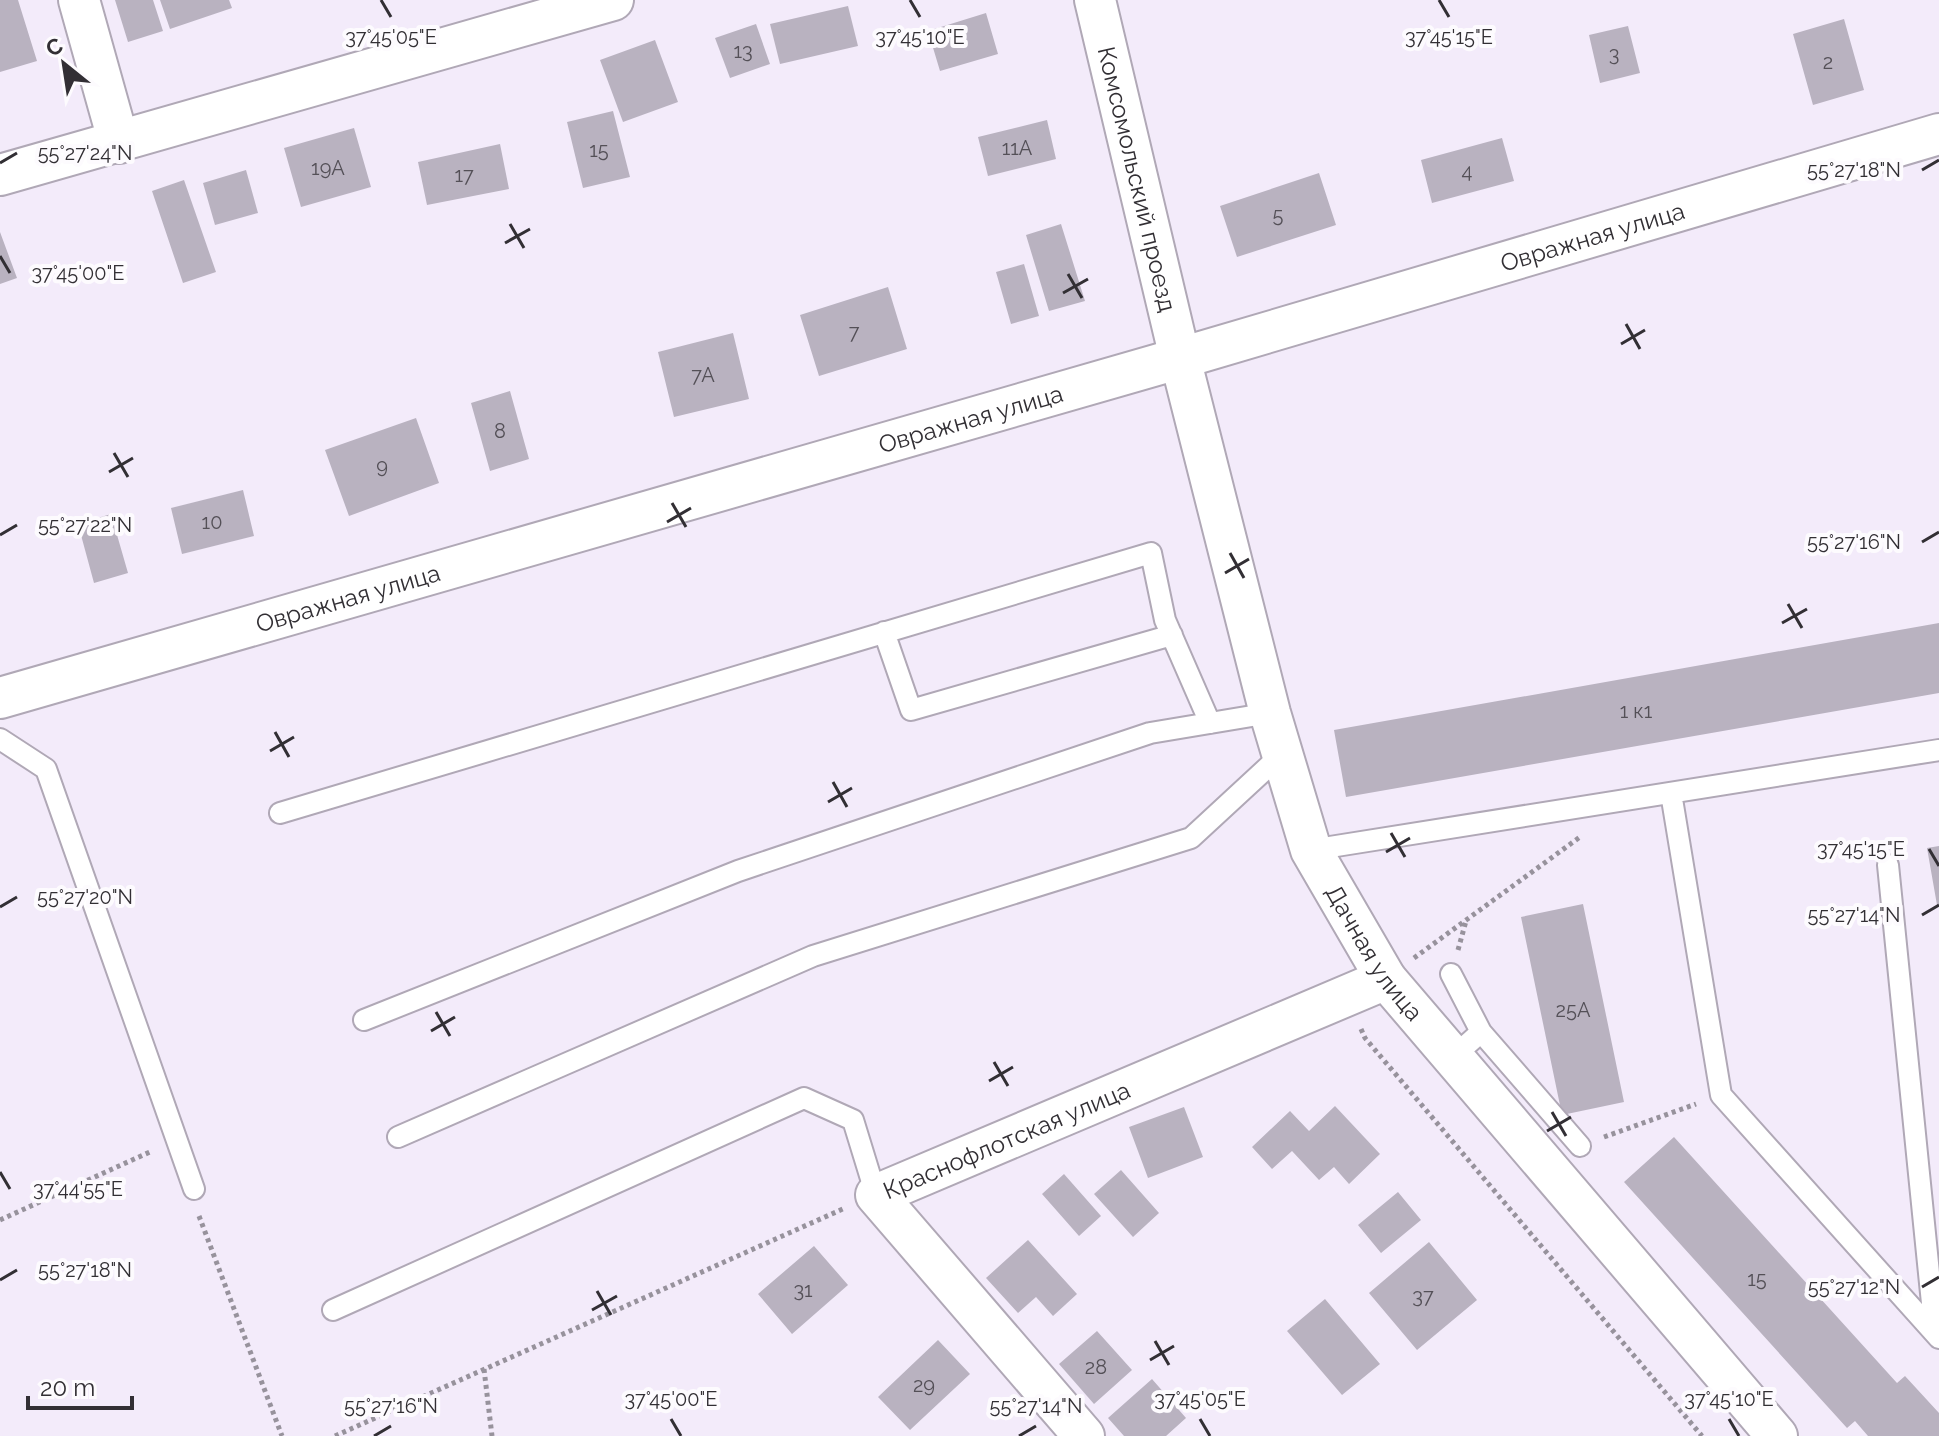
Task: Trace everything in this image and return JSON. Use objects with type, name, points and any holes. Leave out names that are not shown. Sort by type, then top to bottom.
[{"type":"street","points":[[79,0],[119,143]]},
{"type":"street","name":"Комсомольский проезд","points":[[1095,0],[1180,358]]},
{"type":"street","points":[[0,175],[119,143],[589,3]]},
{"type":"street","name":"Овражная улица","points":[[0,698],[1180,358],[1939,134]]},
{"type":"street","name":"Дачная улица","points":[[1180,358],[1270,713],[1311,850],[1386,979],[1467,1045],[1777,1436]]},
{"type":"street","name":"Краснофлотская улица","points":[[1084,1436],[876,1195],[1386,979]]},
{"type":"lane","points":[[280,813],[1151,553],[1165,620],[1210,723]]},
{"type":"lane","points":[[884,632],[911,710],[1172,635]]},
{"type":"lane","points":[[364,1020],[738,871],[1150,733],[1270,713]]},
{"type":"lane","points":[[0,739],[46,769],[194,1189]]},
{"type":"lane","points":[[1311,850],[1939,750]]},
{"type":"lane","points":[[398,1137],[813,956],[1191,838],[1282,754]]},
{"type":"lane","points":[[1671,793],[1721,1095],[1937,1334]]},
{"type":"lane","points":[[1888,865],[1937,1334]]},
{"type":"lane","points":[[1451,974],[1467,1045],[1580,1146]]},
{"type":"lane","points":[[333,1310],[804,1098],[853,1120],[876,1195]]},
{"type":"path","points":[[1386,979],[1581,836]]},
{"type":"path","points":[[1365,1038],[1702,1436]]},
{"type":"path","points":[[1580,1146],[1721,1095]]},
{"type":"path","points":[[0,1220],[177,1140]]},
{"type":"path","points":[[194,1189],[191,1197],[282,1436]]},
{"type":"path","points":[[335,1436],[876,1195]]},
{"type":"path","points":[[484,1369],[492,1436]]},
{"type":"building","points":[[0,0],[18,0],[37,61],[0,72]]},
{"type":"building","points":[[115,0],[153,0],[163,31],[128,42]]},
{"type":"building","points":[[160,0],[229,0],[232,8],[170,29]]},
{"type":"building","points":[[848,6],[858,46],[780,64],[770,24]]},
{"type":"building","points":[[986,13],[998,54],[940,71],[928,31]]},
{"type":"building","points":[[1844,19],[1864,90],[1813,105],[1793,34]]},
{"type":"building","points":[[756,24],[770,64],[730,78],[715,38]]},
{"type":"building","points":[[1628,26],[1640,73],[1600,83],[1589,35]]},
{"type":"building","points":[[655,40],[678,102],[623,122],[600,60]]},
{"type":"building","points":[[613,111],[630,177],[583,188],[567,122]]},
{"type":"building","points":[[1047,120],[1056,159],[988,176],[978,137]]},
{"type":"building","points":[[354,128],[371,187],[301,207],[284,148]]},
{"type":"building","points":[[1502,138],[1514,181],[1432,203],[1421,160]]},
{"type":"building","points":[[500,144],[509,189],[427,205],[418,162]]},
{"type":"building","points":[[246,170],[258,213],[215,225],[203,183]]},
{"type":"building","points":[[1319,173],[1336,225],[1237,257],[1220,206]]},
{"type":"building","points":[[184,180],[216,272],[183,283],[152,191]]},
{"type":"building","points":[[1061,224],[1085,301],[1049,311],[1026,235]]},
{"type":"building","points":[[0,232],[17,278],[0,284]]},
{"type":"building","points":[[1024,264],[1039,316],[1011,324],[996,272]]},
{"type":"building","points":[[888,287],[907,349],[819,376],[800,315]]},
{"type":"building","points":[[733,333],[749,399],[674,417],[658,352]]},
{"type":"building","points":[[510,391],[529,459],[490,471],[471,403]]},
{"type":"building","points":[[416,418],[439,483],[349,516],[325,450]]},
{"type":"building","points":[[243,490],[254,536],[182,554],[171,508]]},
{"type":"building","points":[[111,514],[128,573],[94,583],[78,524]]},
{"type":"building","points":[[1939,623],[1939,693],[1346,797],[1334,730]]},
{"type":"building","points":[[1939,846],[1939,905],[1937,905],[1927,848]]},
{"type":"building","points":[[1583,904],[1624,1102],[1562,1115],[1521,917]]},
{"type":"building","points":[[1335,1106],[1380,1154],[1349,1184],[1334,1167],[1319,1180],[1292,1151],[1272,1169],[1252,1147],[1290,1111],[1309,1131]]},
{"type":"building","points":[[1184,1107],[1203,1157],[1148,1178],[1129,1127]]},
{"type":"building","points":[[1674,1137],[1897,1383],[1905,1376],[1939,1413],[1939,1436],[1868,1436],[1855,1421],[1847,1428],[1624,1182]]},
{"type":"building","points":[[1121,1170],[1159,1213],[1133,1237],[1094,1194]]},
{"type":"building","points":[[1064,1174],[1101,1216],[1079,1236],[1042,1194]]},
{"type":"building","points":[[1398,1192],[1421,1220],[1381,1253],[1358,1225]]},
{"type":"building","points":[[1028,1240],[1077,1294],[1053,1316],[1036,1297],[1018,1313],[986,1278]]},
{"type":"building","points":[[1429,1242],[1477,1300],[1417,1350],[1369,1293]]},
{"type":"building","points":[[814,1246],[848,1285],[792,1334],[758,1294]]},
{"type":"building","points":[[1325,1299],[1380,1364],[1342,1395],[1287,1331]]},
{"type":"building","points":[[1097,1331],[1132,1370],[1094,1404],[1059,1364]]},
{"type":"building","points":[[938,1340],[970,1374],[910,1430],[878,1397]]},
{"type":"building","points":[[1152,1379],[1186,1418],[1166,1436],[1124,1436],[1108,1418]]}]
